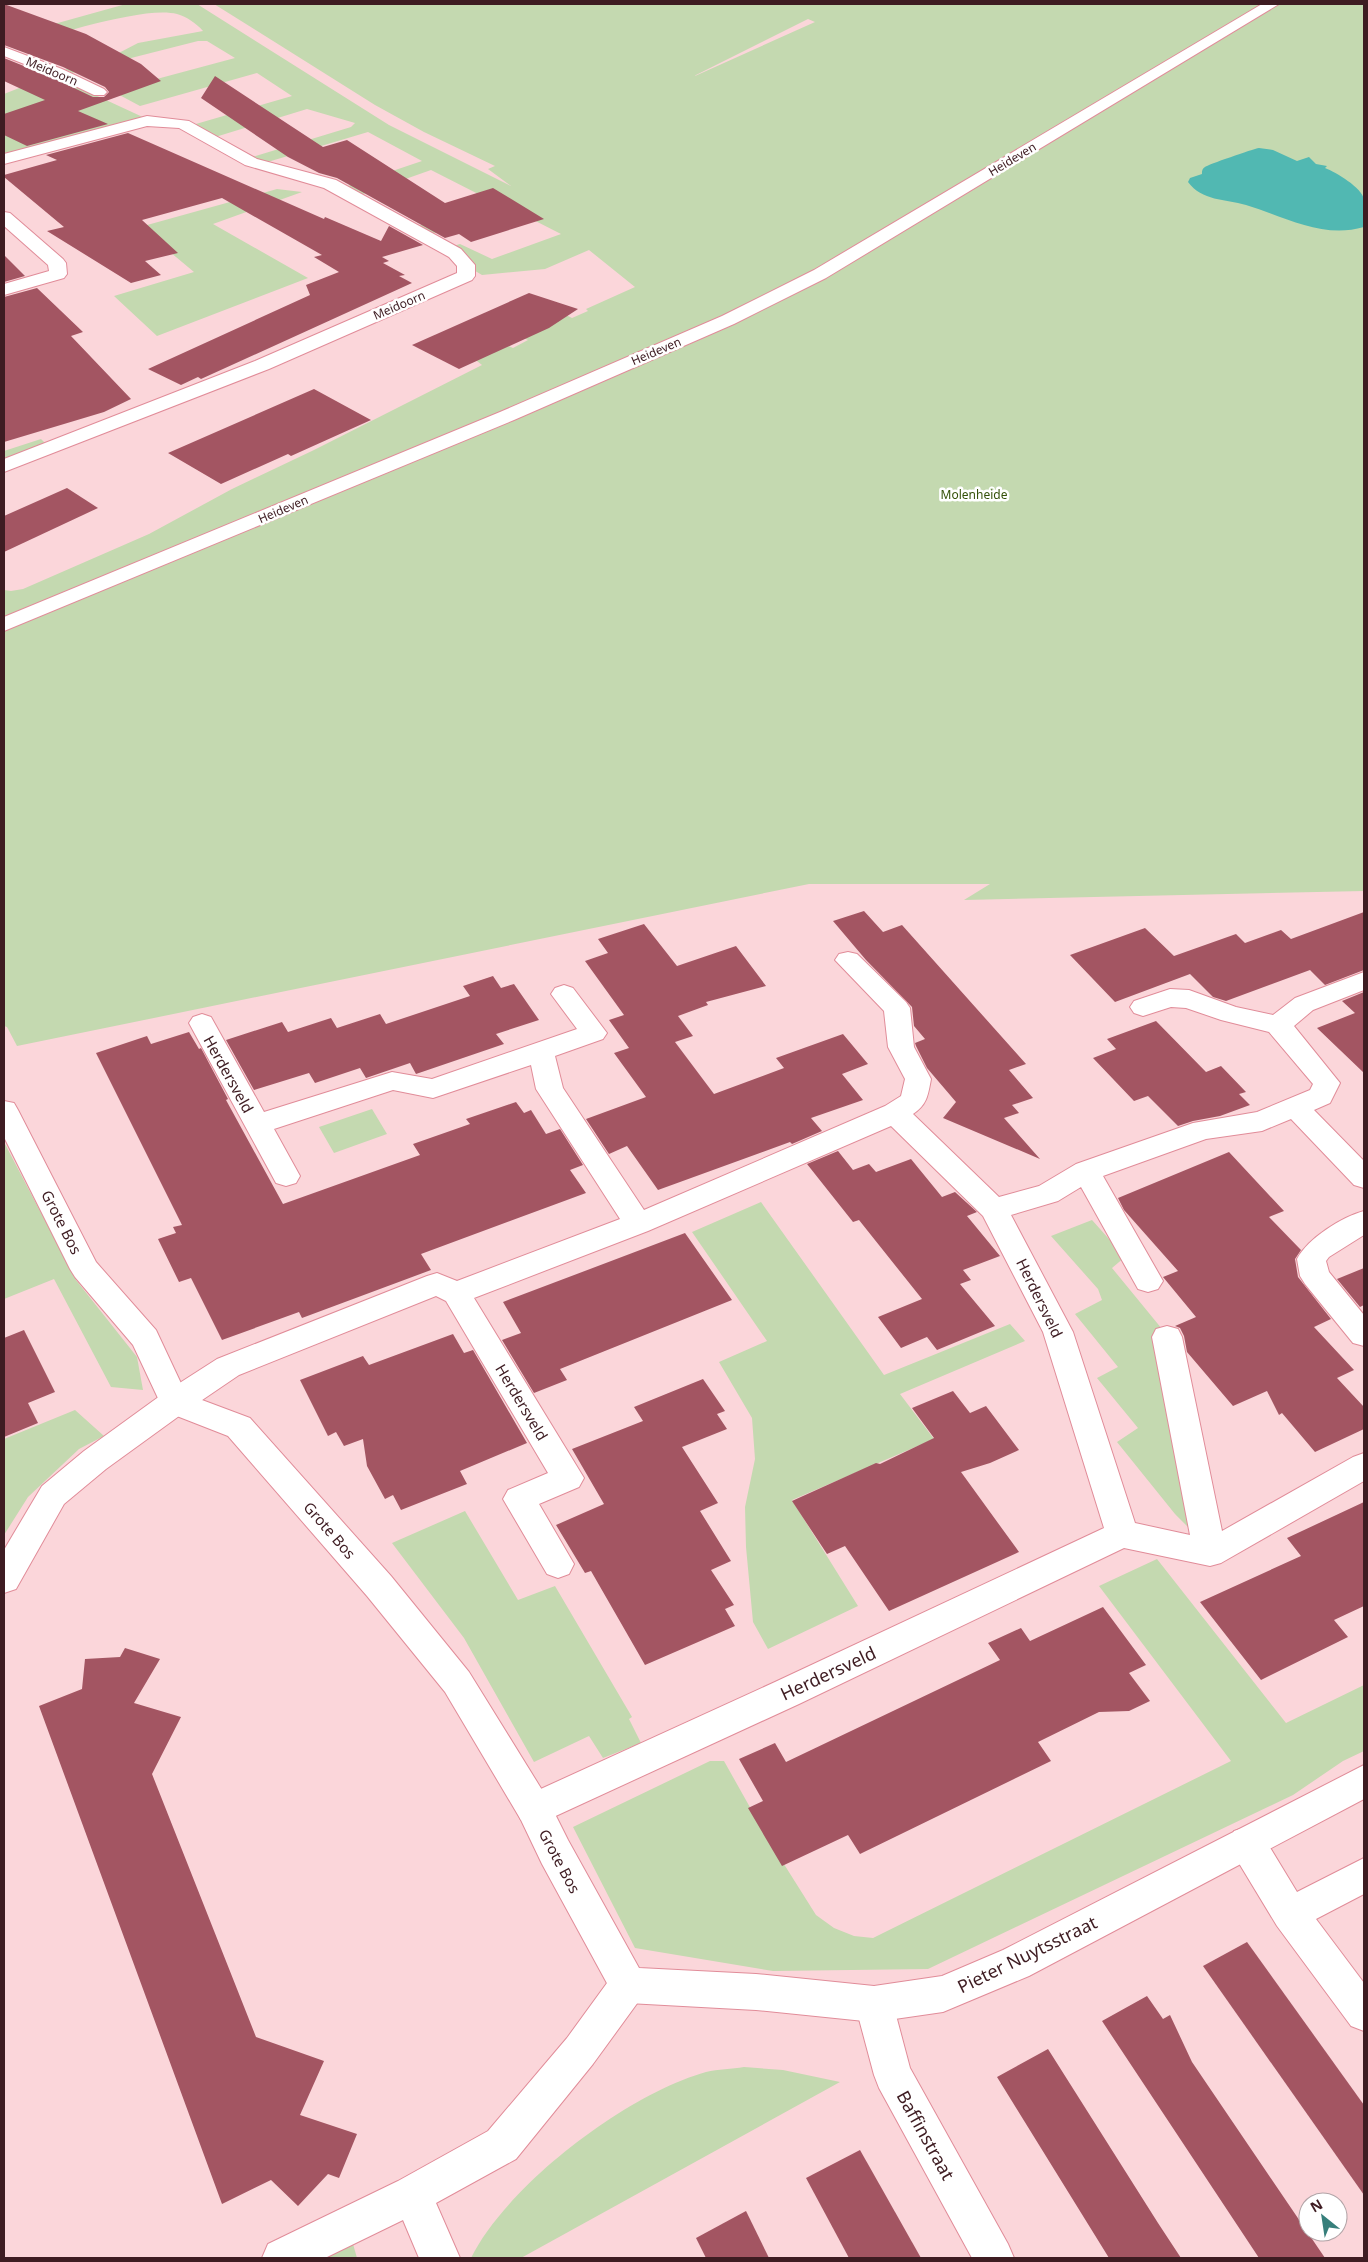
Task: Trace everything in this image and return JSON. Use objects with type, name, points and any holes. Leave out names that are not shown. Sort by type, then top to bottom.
[{"type":"street","name":"Heideven","points":[[4,625],[489,424],[728,320],[820,274],[1272,4]]},
{"type":"street","name":"Meidoorn","points":[[4,51],[57,72],[99,92]]},
{"type":"street","name":"Meidoorn","points":[[133,108],[161,121]]},
{"type":"street","name":"Meidoorn","points":[[4,158],[147,121],[183,124],[251,162],[330,184],[455,253],[466,265],[466,276],[262,365],[4,466]]},
{"type":"street","points":[[4,217],[57,263],[58,274],[4,290]]},
{"type":"street","points":[[4,1579],[53,1495],[95,1460],[175,1402],[228,1367],[428,1287],[437,1284],[456,1293],[638,1224],[895,1113],[913,1101],[918,1079],[902,1048],[897,1008],[848,960]]},
{"type":"street","points":[[1278,1025],[1304,1004],[1364,980]]},
{"type":"street","name":"Herdersveld","points":[[257,1124],[392,1081],[433,1090],[594,1033],[564,994]]},
{"type":"street","points":[[994,1209],[1048,1194],[1086,1172],[1203,1130],[1262,1121],[1296,1108],[1320,1096],[1326,1083],[1278,1025],[1230,1014],[1189,999],[1170,998],[1143,1007]]},
{"type":"street","name":"Herdersveld","points":[[202,1023],[286,1176]]},
{"type":"street","points":[[542,1052],[550,1089],[638,1224]]},
{"type":"street","points":[[1296,1108],[1364,1178]]},
{"type":"street","name":"Grote Bos","points":[[4,1110],[85,1269],[145,1338],[175,1402],[240,1427],[379,1586],[457,1682],[534,1808],[554,1852],[628,1985]]},
{"type":"street","name":"Herdersveld","points":[[534,1808],[796,1688],[1122,1534],[1058,1332],[994,1209],[895,1113]]},
{"type":"street","points":[[1086,1172],[1148,1281]]},
{"type":"street","points":[[1364,1221],[1319,1249],[1311,1259],[1315,1276],[1364,1335]]},
{"type":"street","name":"Herdersveld","points":[[456,1293],[568,1478],[519,1499],[558,1564]]},
{"type":"street","points":[[1167,1337],[1210,1553]]},
{"type":"street","points":[[1122,1534],[1210,1553],[1364,1466]]},
{"type":"street","name":"Pieter Nuytsstraat","points":[[628,1985],[756,1992],[874,2004],[943,1994],[1016,1962],[1248,1843],[1364,1780]]},
{"type":"street","points":[[1248,1843],[1290,1914],[1364,2013]]},
{"type":"street","points":[[1290,1914],[1364,1875]]},
{"type":"street","points":[[282,2258],[412,2195],[502,2144],[580,2051],[628,1985]]},
{"type":"street","name":"Baffinstraat","points":[[874,2004],[893,2075],[994,2258]]},
{"type":"street","points":[[412,2195],[440,2258]]},
{"type":"green space","name":"Molenheide","points":[[126,4],[197,4],[389,125],[511,186],[488,169],[495,166],[424,132],[375,105],[214,4],[1364,4],[1364,891],[964,900],[990,884],[809,884],[17,1046],[7,1027],[4,1026],[4,590],[23,589],[149,534],[232,489],[482,365],[463,350],[490,338],[513,348],[528,340],[506,330],[550,307],[572,318],[588,311],[586,309],[635,287],[589,250],[545,269],[482,275],[440,250],[460,244],[492,259],[561,234],[506,206],[418,239],[404,231],[490,200],[431,170],[346,200],[330,192],[422,161],[368,132],[261,164],[249,158],[351,127],[355,123],[307,109],[212,138],[189,126],[292,96],[257,73],[140,106],[112,91],[235,58],[207,41],[198,41],[72,73],[65,69],[113,56],[138,43],[203,31],[181,15],[162,12],[121,18],[13,46],[4,43],[4,38]],"holes":[[[808,19],[815,22],[695,76]]]},
{"type":"green space","points":[[52,75],[147,119],[4,155],[4,94]]},
{"type":"green space","points":[[277,189],[302,192],[213,224],[308,278],[157,336],[114,296],[194,272],[140,227]]},
{"type":"green space","points":[[41,439],[51,449],[4,469],[4,451]]},
{"type":"green space","points":[[372,1109],[387,1134],[334,1153],[319,1127]]},
{"type":"green space","points":[[4,1142],[76,1280],[137,1357],[143,1390],[111,1387],[54,1279],[4,1299]]},
{"type":"green space","points":[[761,1202],[884,1375],[1010,1324],[1025,1341],[900,1394],[934,1439],[792,1500],[858,1606],[768,1649],[753,1622],[746,1547],[745,1507],[755,1459],[752,1418],[719,1362],[767,1341],[692,1232]]},
{"type":"green space","points":[[1092,1220],[1125,1257],[1112,1268],[1162,1329],[1190,1529],[1175,1514],[1117,1442],[1138,1428],[1097,1378],[1118,1367],[1075,1314],[1102,1300],[1098,1289],[1051,1236]]},
{"type":"green space","points":[[75,1410],[104,1436],[79,1449],[28,1497],[4,1535],[4,1439]]},
{"type":"green space","points":[[465,1511],[518,1600],[555,1586],[632,1717],[629,1719],[641,1743],[603,1758],[589,1736],[534,1762],[464,1638],[392,1543]]},
{"type":"green space","points":[[1157,1559],[1286,1723],[1364,1685],[1364,1751],[1343,1761],[1293,1795],[928,1969],[773,1971],[635,1948],[573,1827],[710,1761],[724,1761],[765,1834],[816,1915],[834,1928],[854,1936],[873,1938],[1231,1761],[1099,1586]]},
{"type":"green space","points":[[744,2067],[783,2070],[840,2082],[521,2258],[471,2258],[488,2230],[512,2201],[540,2173],[606,2121],[641,2100],[675,2083],[706,2072]]},
{"type":"green space","points":[[353,2244],[357,2258],[324,2258]]},
{"type":"water","points":[[1259,148],[1273,150],[1297,161],[1309,157],[1316,164],[1327,166],[1325,168],[1348,181],[1359,190],[1364,199],[1364,227],[1349,230],[1333,230],[1304,225],[1246,205],[1207,196],[1200,193],[1188,182],[1190,178],[1202,174],[1205,167]]},
{"type":"building","points":[[4,4],[86,34],[141,64],[161,81],[78,111],[108,124],[27,146],[4,135],[4,114],[45,100],[4,81],[4,58],[93,97],[104,97],[109,92],[105,87],[63,67],[4,45]]},
{"type":"building","points":[[215,76],[323,147],[347,140],[445,203],[493,188],[544,219],[471,242],[459,234],[445,238],[337,178],[319,173],[288,157],[201,98]]},
{"type":"building","points":[[128,133],[324,219],[325,217],[381,241],[389,226],[423,245],[382,257],[389,261],[383,263],[405,275],[399,276],[412,283],[201,379],[198,377],[181,385],[148,369],[310,295],[306,285],[339,272],[314,257],[322,255],[222,198],[142,220],[178,253],[145,261],[161,275],[131,283],[47,231],[64,227],[4,177],[4,175],[57,160],[46,155]]},
{"type":"building","points":[[4,255],[25,276],[4,282]]},
{"type":"building","points":[[37,288],[83,332],[71,336],[131,399],[104,412],[4,442],[4,297]]},
{"type":"building","points":[[529,293],[578,309],[549,328],[459,369],[412,345]]},
{"type":"building","points":[[314,389],[371,420],[291,456],[288,454],[221,484],[168,453]]},
{"type":"building","points":[[67,488],[98,508],[4,552],[4,516]]},
{"type":"building","points":[[864,911],[883,932],[902,925],[1026,1064],[1009,1070],[1033,1098],[1012,1105],[1019,1113],[1004,1118],[1040,1159],[943,1118],[956,1102],[927,1068],[916,1046],[915,1043],[925,1039],[914,1026],[912,1007],[866,960],[833,921]]},
{"type":"building","points":[[1364,912],[1364,970],[1325,985],[1310,970],[1226,1001],[1213,997],[1190,974],[1115,1002],[1070,955],[1145,928],[1174,956],[1236,934],[1245,943],[1281,930],[1291,939]]},
{"type":"building","points":[[644,924],[677,966],[736,946],[766,986],[706,1002],[708,1005],[678,1016],[693,1036],[675,1042],[714,1094],[784,1068],[776,1058],[843,1034],[868,1064],[842,1074],[863,1100],[811,1118],[822,1131],[792,1144],[790,1142],[658,1190],[627,1146],[609,1154],[586,1119],[646,1097],[614,1053],[629,1048],[609,1020],[624,1015],[585,961],[608,953],[598,939]]},
{"type":"building","points":[[493,976],[501,988],[514,984],[539,1020],[496,1034],[504,1044],[416,1074],[410,1063],[366,1078],[360,1068],[315,1083],[309,1073],[254,1090],[226,1040],[282,1022],[288,1032],[331,1018],[337,1028],[380,1014],[386,1024],[470,996],[463,986]]},
{"type":"building","points":[[1364,992],[1364,1073],[1317,1028],[1355,1013],[1342,1001]]},
{"type":"building","points":[[1156,1021],[1206,1072],[1221,1066],[1246,1092],[1239,1094],[1250,1105],[1220,1116],[1178,1126],[1148,1096],[1134,1101],[1093,1058],[1116,1049],[1107,1039]]},
{"type":"building","points":[[189,1032],[199,1049],[201,1048],[228,1099],[226,1100],[283,1204],[420,1155],[413,1144],[470,1124],[466,1119],[516,1102],[524,1113],[531,1110],[546,1134],[560,1129],[583,1165],[570,1170],[586,1193],[421,1254],[431,1270],[302,1318],[299,1312],[222,1340],[191,1278],[179,1282],[158,1239],[176,1233],[173,1227],[182,1225],[96,1053],[147,1036],[151,1044]]},
{"type":"building","points":[[838,1151],[853,1170],[869,1164],[876,1172],[911,1159],[942,1197],[955,1192],[977,1212],[967,1216],[1000,1256],[963,1270],[971,1280],[960,1284],[995,1326],[937,1350],[927,1337],[901,1348],[878,1317],[922,1299],[859,1220],[853,1222],[807,1164]]},
{"type":"building","points":[[1229,1152],[1284,1211],[1269,1217],[1301,1250],[1295,1259],[1298,1277],[1331,1319],[1314,1327],[1354,1370],[1337,1378],[1364,1407],[1364,1429],[1315,1452],[1282,1413],[1279,1415],[1267,1391],[1233,1406],[1187,1352],[1184,1336],[1180,1328],[1175,1326],[1196,1317],[1163,1277],[1178,1271],[1124,1210],[1118,1198]]},
{"type":"building","points":[[685,1233],[732,1300],[560,1369],[567,1380],[534,1393],[502,1340],[521,1333],[503,1302]]},
{"type":"building","points":[[1364,1268],[1364,1305],[1360,1307],[1337,1279]]},
{"type":"building","points":[[24,1330],[55,1392],[28,1403],[38,1423],[4,1437],[4,1338]]},
{"type":"building","points":[[453,1334],[464,1353],[473,1350],[527,1443],[460,1471],[467,1484],[401,1510],[393,1495],[385,1499],[367,1466],[363,1439],[344,1446],[336,1432],[328,1436],[300,1380],[363,1356],[369,1365]]},
{"type":"building","points":[[703,1379],[725,1411],[717,1414],[727,1429],[682,1447],[718,1503],[700,1511],[731,1561],[711,1570],[734,1605],[725,1609],[735,1626],[645,1665],[591,1571],[585,1573],[556,1525],[604,1504],[572,1449],[643,1421],[634,1407]]},
{"type":"building","points":[[953,1391],[970,1413],[986,1406],[1019,1450],[990,1463],[961,1472],[1019,1552],[889,1611],[845,1546],[827,1554],[792,1501],[876,1463],[880,1464],[934,1438],[912,1408]]},
{"type":"building","points":[[1364,1502],[1364,1606],[1334,1620],[1348,1637],[1261,1680],[1200,1602],[1301,1556],[1287,1538]]},
{"type":"building","points":[[1103,1607],[1146,1665],[1129,1673],[1150,1701],[1129,1711],[1099,1712],[1038,1742],[1051,1761],[860,1854],[848,1835],[782,1866],[748,1808],[763,1801],[739,1759],[775,1743],[786,1762],[1000,1660],[988,1643],[1021,1628],[1030,1641]]},
{"type":"building","points":[[125,1648],[160,1659],[134,1703],[181,1717],[152,1774],[256,2037],[324,2061],[300,2115],[357,2134],[339,2178],[328,2174],[298,2206],[271,2180],[222,2204],[39,1706],[82,1689],[85,1659],[120,1657]]},
{"type":"building","points":[[1247,1942],[1364,2105],[1364,2195],[1203,1966]]},
{"type":"building","points":[[1147,1996],[1163,2019],[1170,2015],[1192,2062],[1298,2218],[1298,2242],[1314,2242],[1325,2258],[1259,2258],[1102,2021]]},
{"type":"building","points":[[1048,2049],[1181,2258],[1109,2258],[997,2077]]},
{"type":"building","points":[[860,2150],[921,2258],[849,2258],[806,2178]]},
{"type":"building","points":[[746,2211],[769,2258],[706,2258],[696,2238]]}]
